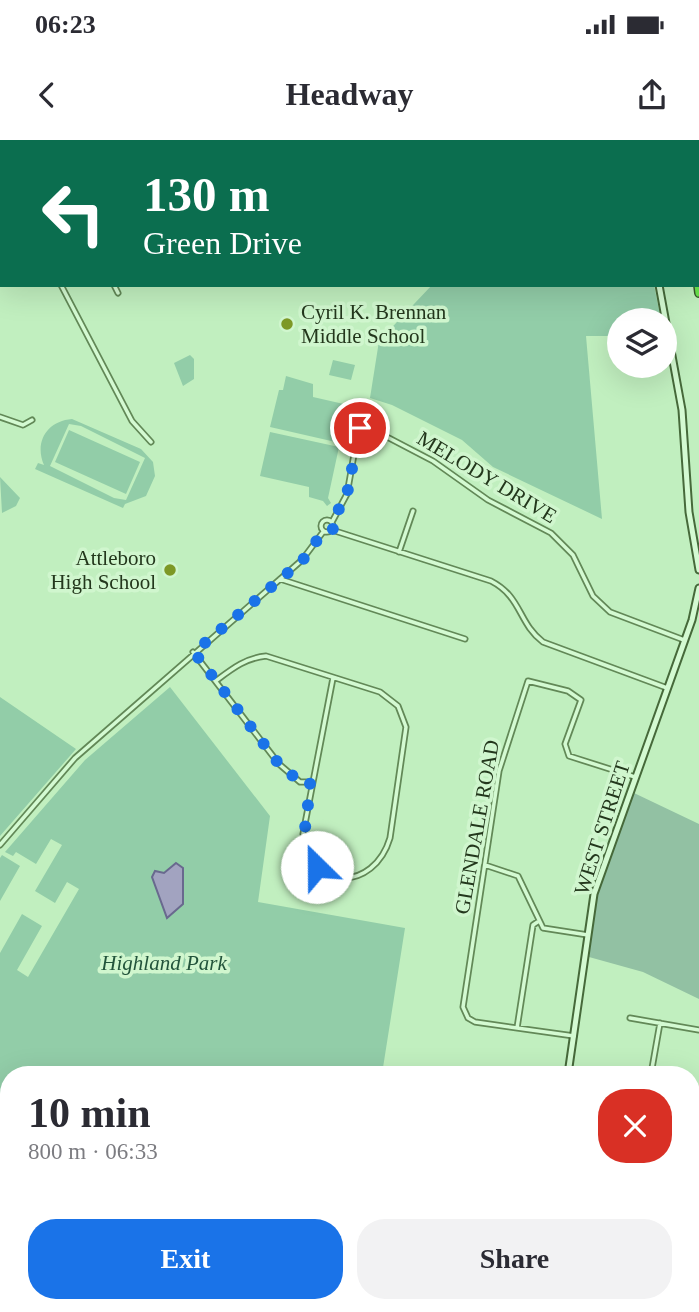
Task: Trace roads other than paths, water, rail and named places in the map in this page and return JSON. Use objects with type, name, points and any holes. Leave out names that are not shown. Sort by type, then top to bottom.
[{"type":"main road","points":[[659,287],[682,410],[689,512],[699,570]]},
{"type":"main road","name":"WEST STREET","points":[[569,1066],[594,894],[684,640],[699,588]]},
{"type":"street","points":[[62,287],[132,421],[151,442]]},
{"type":"street","points":[[115,287],[118,293]]},
{"type":"street","points":[[0,417],[23,425],[32,420]]},
{"type":"street","name":"MELODY DRIVE","points":[[332,522],[347,494],[360,428],[366,426],[386,434],[453,474],[488,500],[551,533],[573,555],[599,603],[624,619],[684,640]]},
{"type":"street","points":[[399,553],[413,511]]},
{"type":"street","points":[[323,532],[321,524],[327,520],[332,522],[332,530]]},
{"type":"street","points":[[0,845],[75,758],[302,561],[323,532],[332,530],[491,581],[511,595],[528,627],[543,642],[667,688]]},
{"type":"street","points":[[280,579],[465,639]]},
{"type":"street","points":[[194,652],[290,776],[300,782],[310,782]]},
{"type":"street","points":[[217,680],[238,664],[253,657],[266,656],[380,692],[398,706],[406,727],[390,838],[386,852],[372,870],[351,878],[338,878],[317,867],[310,859],[303,834],[310,782],[333,678]]},
{"type":"street","name":"GLENDALE ROAD","points":[[573,1036],[475,1022],[465,1014],[463,1007],[499,771],[528,681],[568,691],[581,700],[565,744],[569,756],[635,777]]},
{"type":"street","points":[[485,865],[518,876],[543,929],[588,935]]},
{"type":"street","points":[[517,1028],[533,925],[539,921]]},
{"type":"street","points":[[630,1018],[699,1030]]},
{"type":"street","points":[[652,1066],[660,1023]]},
{"type":"water","points":[[176,863],[183,868],[183,904],[167,918],[152,877],[155,871],[164,873]]},
{"type":"place","name":"Cyril K. Brennan Middle School","points":[[287,324]]},
{"type":"place","name":"Attleboro High School","points":[[170,570]]},
{"type":"park label","name":"Highland Park","points":[[164,963]]}]
